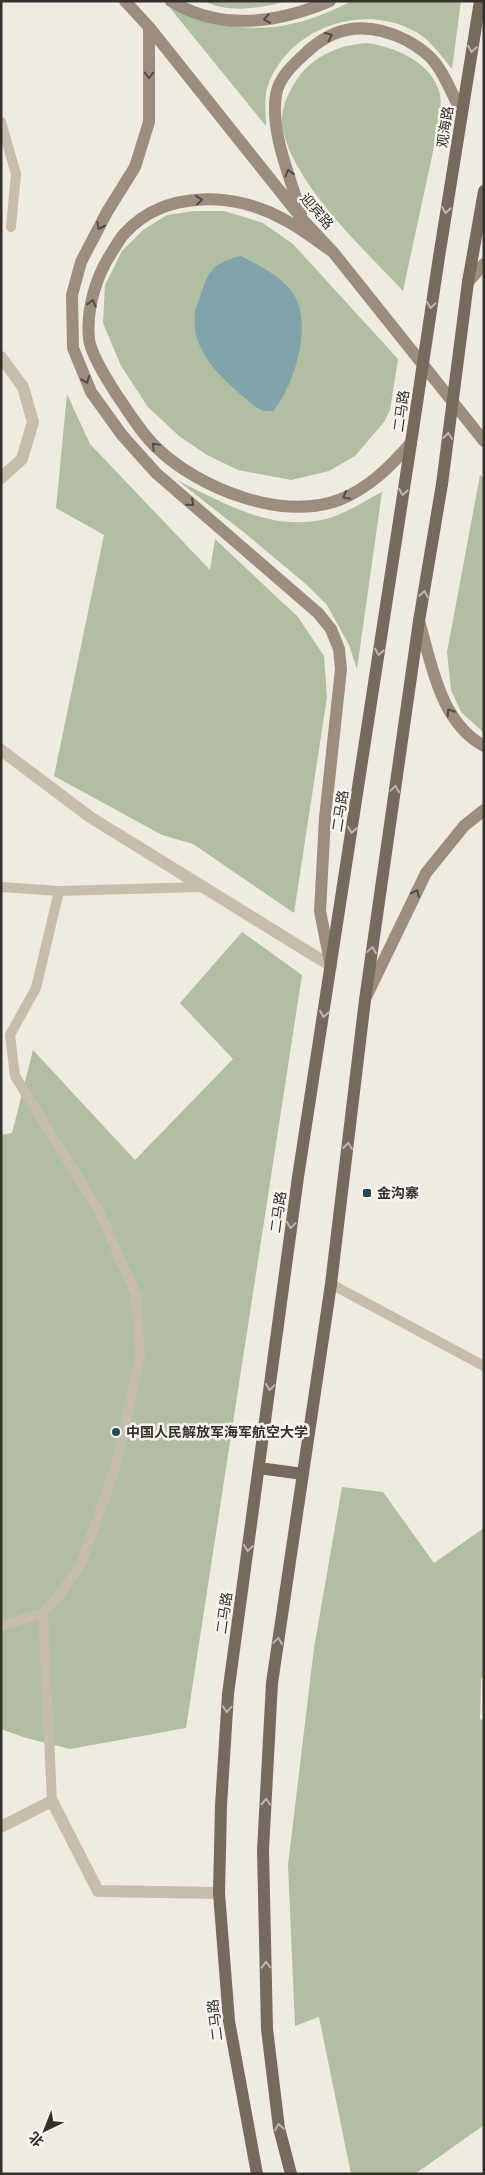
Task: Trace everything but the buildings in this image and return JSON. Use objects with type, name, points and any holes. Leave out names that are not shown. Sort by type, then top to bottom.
[{"type":"main road","name":"迎宾路","points":[[125,1],[303,220],[333,252],[482,438]]},
{"type":"main road","points":[[172,1],[187,11],[215,20],[248,22],[304,12],[330,1]]},
{"type":"main road","name":"观海路","points":[[438,257],[480,1]]},
{"type":"main road","points":[[148,27],[149,122],[134,167],[107,212],[81,262],[72,294],[73,348],[91,392],[122,435],[156,473],[298,595],[331,629],[339,649],[341,670],[325,818],[320,912],[331,966]]},
{"type":"main road","points":[[303,220],[275,127],[276,94],[284,75],[319,41],[343,30],[366,28],[388,31],[417,46],[435,63],[462,114]]},
{"type":"main road","points":[[291,2174],[279,2128],[267,2029],[263,1850],[272,1683],[331,1284],[365,1000],[419,621],[442,484],[468,282],[484,192]]},
{"type":"main road","points":[[333,252],[284,219],[248,205],[211,198],[178,202],[146,216],[124,233],[102,268],[90,309],[89,341],[108,383],[138,426],[158,449],[183,468],[225,491],[258,501],[293,507],[317,506],[340,500],[372,481],[411,444]]},
{"type":"main road","name":"二马路","points":[[257,2174],[229,2021],[219,1893],[221,1806],[228,1694],[298,1177],[438,257]]},
{"type":"main road","points":[[468,282],[484,264]]},
{"type":"main road","points":[[419,621],[443,702],[457,723],[474,741],[484,746]]},
{"type":"main road","points":[[365,1000],[426,873],[464,826],[484,810]]},
{"type":"main road","points":[[259,1468],[303,1474]]},
{"type":"street","points":[[1,358],[23,386],[33,422],[22,459],[1,478]]},
{"type":"street","points":[[1,750],[90,817],[331,966]]},
{"type":"street","points":[[1,1827],[52,1801],[98,1891],[219,1893]]},
{"type":"lane","points":[[1,122],[16,174],[11,227]]},
{"type":"lane","points":[[1,887],[59,891],[201,887]]},
{"type":"lane","points":[[1,1626],[43,1613],[62,1594],[81,1564],[117,1462],[140,1356],[136,1295],[103,1220],[16,1076],[10,1035],[36,988],[59,891]]},
{"type":"lane","points":[[331,1284],[484,1366]]},
{"type":"lane","points":[[43,1613],[52,1801]]},
{"type":"green space","points":[[204,1],[288,1],[256,8],[235,9]]},
{"type":"green space","points":[[352,1],[461,1],[452,69],[428,41],[418,33],[397,24],[374,20],[352,20],[330,26],[309,35],[291,49],[277,67],[266,92],[266,126],[170,8],[218,24],[262,28],[284,26],[305,20]]},
{"type":"green space","points":[[367,43],[388,48],[410,57],[428,71],[439,91],[440,119],[403,291],[351,237],[317,195],[302,174],[283,131],[283,110],[288,96],[294,84],[305,70],[320,57],[337,49]]},
{"type":"green space","points":[[194,211],[224,211],[263,223],[293,244],[398,359],[390,410],[384,422],[355,456],[329,471],[291,480],[238,470],[207,455],[179,436],[148,407],[121,366],[103,323],[105,285],[122,251],[143,230],[167,215]]},
{"type":"green space","points":[[67,394],[90,444],[210,570],[215,539],[298,617],[324,656],[327,697],[294,913],[193,844],[162,835],[54,776],[104,535],[56,508]]},
{"type":"green space","points":[[480,475],[484,479],[484,733],[461,712],[451,690],[447,652]]},
{"type":"green space","points":[[177,480],[249,513],[287,522],[306,522],[333,517],[382,492],[357,669],[349,645],[327,605],[307,585],[246,534]]},
{"type":"green space","name":"中国人民解放军海军航空大学","points":[[242,932],[302,975],[186,1728],[70,1749],[26,1738],[1,1729],[1,1135],[12,1133],[33,1050],[135,1160],[233,1059],[180,1003]]},
{"type":"green space","points":[[342,1487],[383,1492],[434,1563],[484,1528],[484,1676],[481,1679],[480,1719],[484,1721],[484,2125],[415,2174],[351,2174],[319,2017],[295,2026],[288,1865],[314,1648]]},
{"type":"water","points":[[241,256],[269,271],[287,286],[298,304],[301,319],[299,353],[288,386],[273,411],[264,411],[257,408],[224,379],[205,355],[198,342],[195,328],[195,313],[208,276],[220,263]]},
{"type":"place","name":"金沟寨","points":[[367,1193]]},
{"type":"place","name":"中国人民解放军海军航空大学","points":[[116,1432]]}]
